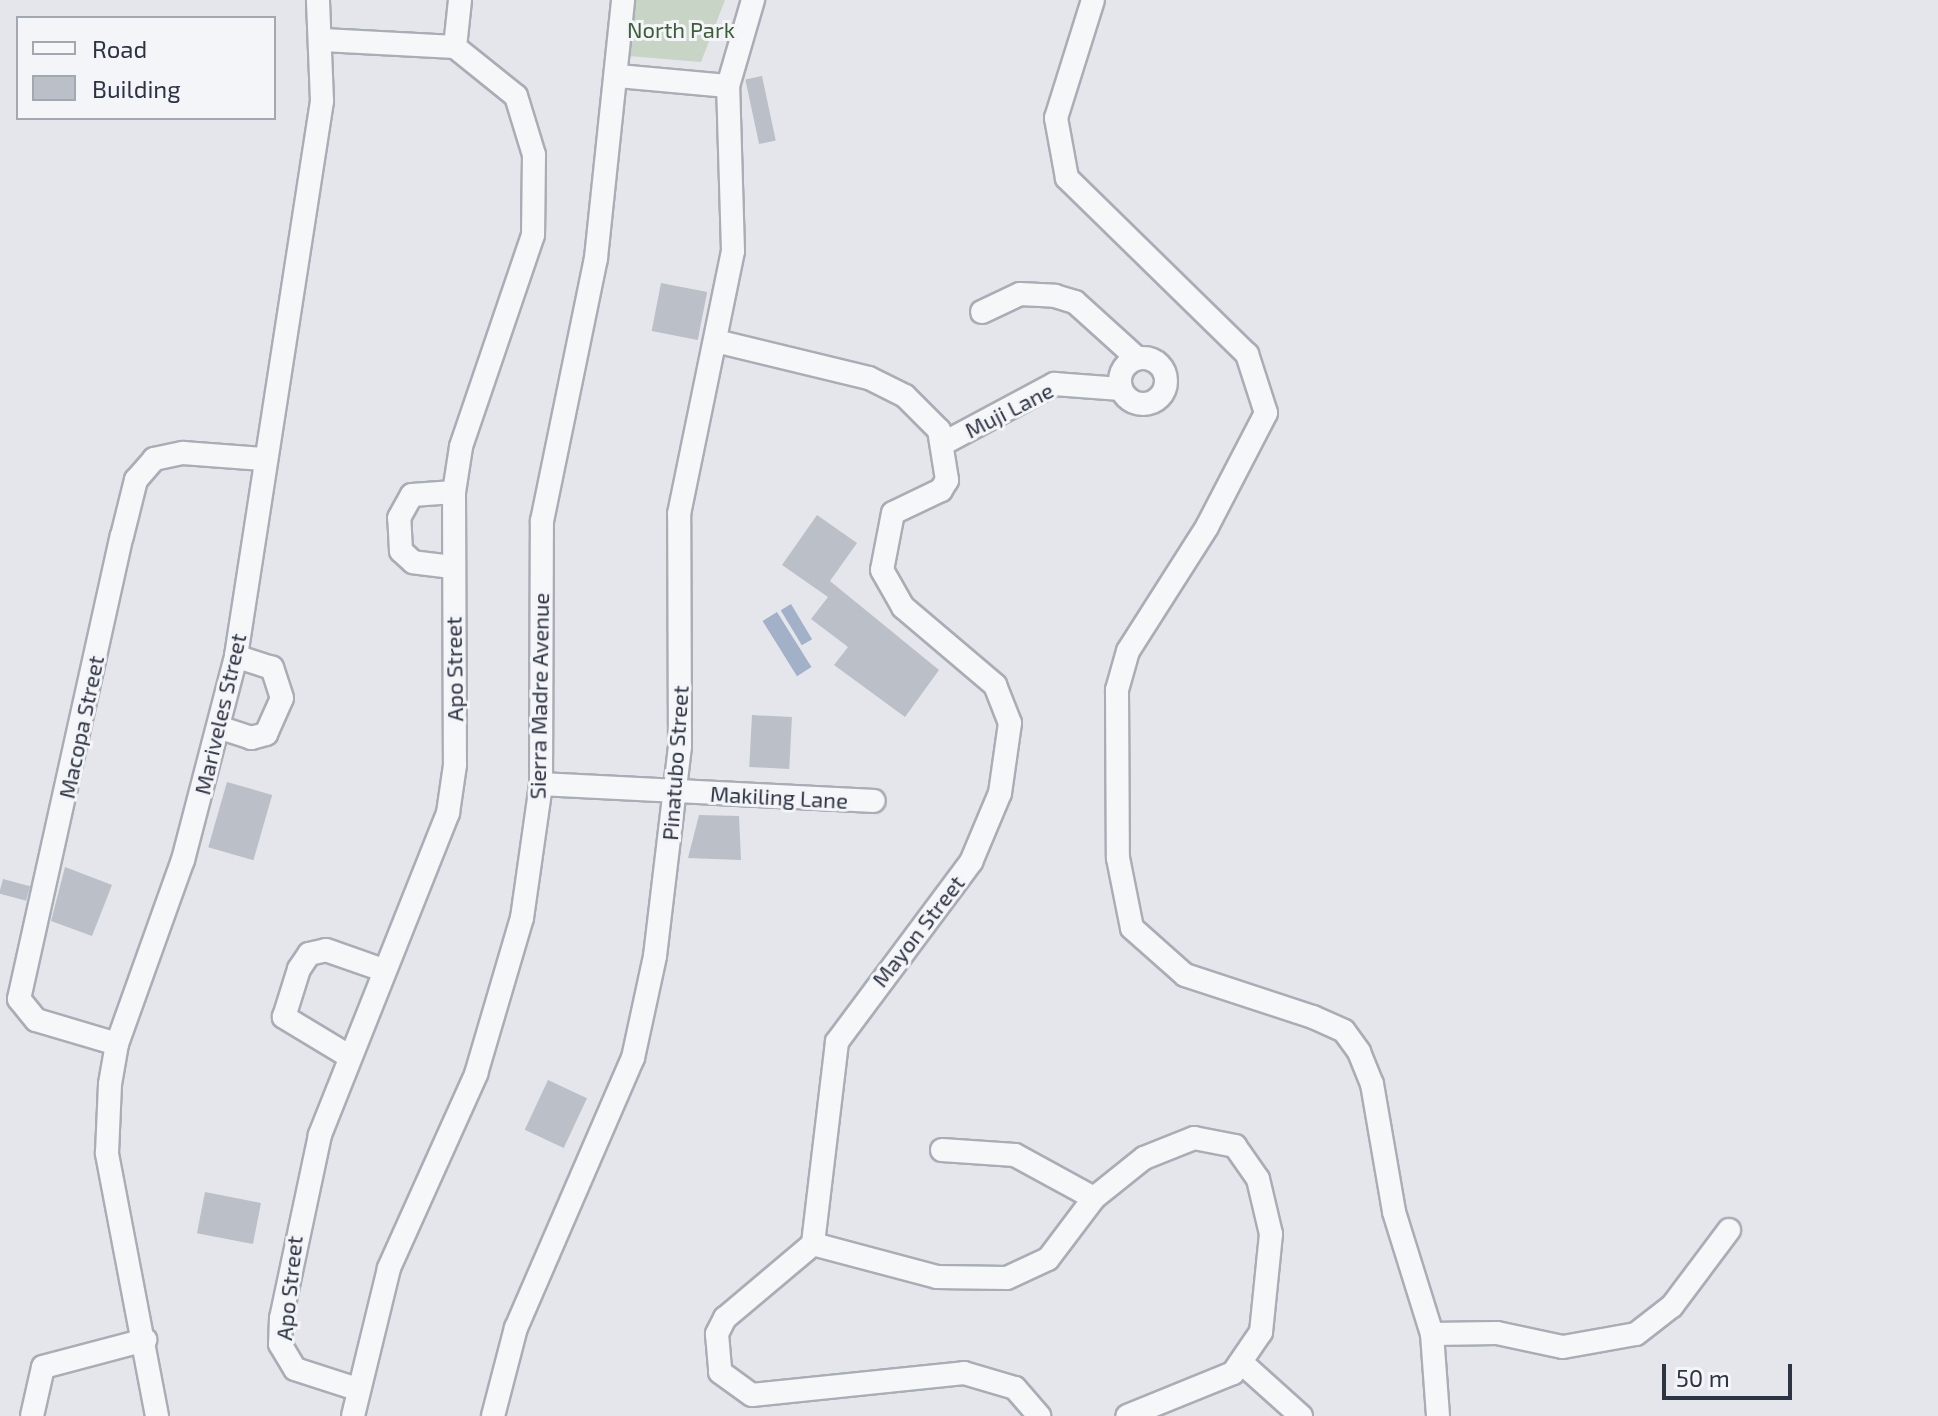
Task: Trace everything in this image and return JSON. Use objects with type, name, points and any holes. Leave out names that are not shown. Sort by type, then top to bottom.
[{"type":"street","name":"Mariveles Street","points":[[157,1416],[145,1340],[107,1153],[117,1044],[221,728],[236,656],[263,459],[322,101],[323,40],[318,0]]},
{"type":"street","points":[[323,40],[455,47],[460,0]]},
{"type":"street","name":"Sierra Madre Avenue","points":[[353,1416],[357,1389],[389,1268],[498,1017],[522,918],[541,784],[542,521],[596,258],[618,76],[623,0]]},
{"type":"street","name":"Pinatubo Street","points":[[493,1416],[516,1328],[633,1058],[655,956],[675,791],[679,514],[720,342],[733,251],[728,86],[753,0]]},
{"type":"street","points":[[1093,0],[1056,118],[1067,178],[1247,354],[1266,413],[1207,527],[1128,651],[1117,690],[1118,858],[1132,928],[1185,975],[1313,1017],[1344,1031],[1359,1052],[1372,1084],[1394,1212],[1432,1334],[1438,1416]]},
{"type":"street","name":"Apo Street","points":[[357,1389],[295,1369],[280,1331],[299,1210],[347,1055],[448,813],[455,765],[454,492],[461,447],[533,235],[534,168],[516,96],[455,47]]},
{"type":"street","points":[[618,76],[728,86]]},
{"type":"street","points":[[982,312],[1020,294],[1055,296],[1075,302],[1137,358],[1161,365],[1165,389],[1139,404],[1121,389],[1124,366],[1137,358]]},
{"type":"street","points":[[720,342],[869,378],[905,396],[946,442]]},
{"type":"street","name":"Muji Lane","points":[[946,442],[1054,384],[1121,389]]},
{"type":"street","name":"Mayon Street","points":[[813,1244],[837,1042],[971,862],[1006,763],[1008,706],[995,685],[903,607],[882,570],[893,513],[941,490],[947,480],[946,442]]},
{"type":"street","name":"Macopa Street","points":[[117,1044],[36,1020],[19,999],[122,536],[136,480],[154,459],[183,453],[263,459]]},
{"type":"street","points":[[452,567],[413,562],[401,551],[399,518],[412,495],[454,492]]},
{"type":"street","points":[[221,728],[259,737],[272,728],[282,698],[272,668],[236,656]]},
{"type":"street","name":"Makiling Lane","points":[[541,784],[874,801]]},
{"type":"street","points":[[347,1055],[284,1017],[299,969],[309,954],[326,950],[383,970]]},
{"type":"street","points":[[1039,1416],[1015,1388],[964,1373],[752,1395],[735,1389],[715,1357],[725,1318],[813,1244],[937,1277],[1007,1278],[1058,1250],[1094,1198],[1144,1158],[1194,1138],[1216,1138],[1247,1157],[1267,1211],[1272,1263],[1261,1332],[1243,1364],[1127,1416]]},
{"type":"street","points":[[942,1150],[1015,1155],[1094,1198]]},
{"type":"street","points":[[1432,1334],[1497,1333],[1563,1347],[1636,1334],[1672,1306],[1729,1230]]},
{"type":"street","points":[[32,1416],[43,1367],[145,1340]]},
{"type":"street","points":[[1243,1364],[1301,1416]]},
{"type":"green space","name":"North Park","points":[[636,0],[725,0],[701,62],[629,56]]},
{"type":"water","points":[[791,604],[812,639],[802,645],[781,610]]},
{"type":"water","points":[[777,612],[811,667],[797,676],[763,621]]},
{"type":"building","points":[[762,76],[776,141],[759,144],[745,80]]},
{"type":"building","points":[[661,283],[707,292],[698,340],[652,331]]},
{"type":"building","points":[[817,515],[857,543],[830,581],[939,670],[905,717],[834,665],[848,647],[811,619],[828,597],[782,565]]},
{"type":"building","points":[[752,715],[792,717],[789,769],[749,767]]},
{"type":"building","points":[[227,782],[272,795],[253,860],[208,847]]},
{"type":"building","points":[[699,815],[739,816],[741,860],[688,858]]},
{"type":"building","points":[[65,867],[112,885],[92,936],[51,921]]},
{"type":"building","points":[[3,879],[30,886],[26,901],[0,894]]},
{"type":"building","points":[[548,1080],[587,1098],[564,1148],[525,1130]]},
{"type":"building","points":[[205,1192],[261,1203],[253,1244],[197,1233]]}]
